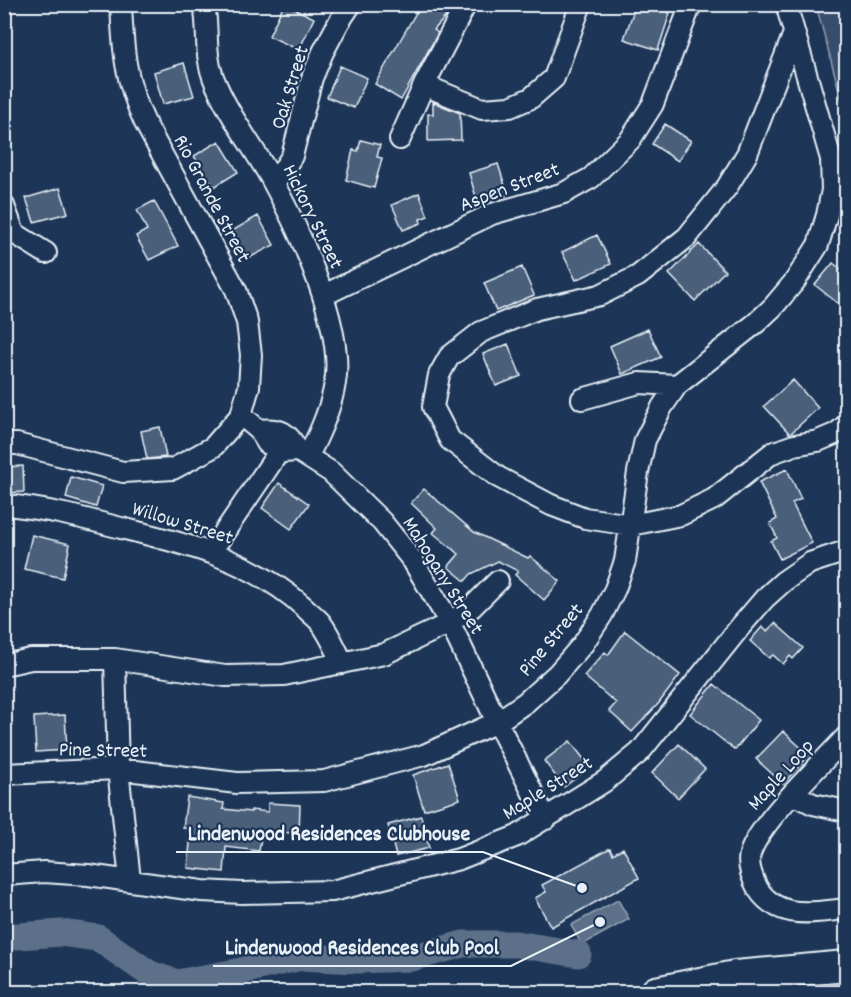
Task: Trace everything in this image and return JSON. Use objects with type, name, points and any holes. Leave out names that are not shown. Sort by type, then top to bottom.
[{"type":"highway","points":[[656,993],[735,976],[846,966]]},
{"type":"street","name":"Rio Grande Street","points":[[121,4],[127,76],[134,99],[236,290],[247,322],[251,355],[249,387],[242,415]]},
{"type":"street","name":"Oak Street","points":[[274,184],[292,156],[312,78],[323,52],[351,4]]},
{"type":"street","points":[[400,139],[424,85],[466,4]]},
{"type":"street","points":[[424,85],[482,109],[510,107],[531,98],[554,78],[581,4]]},
{"type":"street","name":"Aspen Street","points":[[324,295],[492,214],[564,193],[591,178],[630,140],[653,104],[691,4]]},
{"type":"street","name":"Pine Street","points":[[4,774],[118,769],[237,783],[324,780],[424,755],[496,722],[526,702],[557,674],[583,644],[602,615],[615,589],[625,561],[645,440],[662,406],[677,385],[773,307],[795,281],[818,245],[828,215],[832,190],[831,159],[786,4]]},
{"type":"street","name":"Hickory Street","points":[[210,10],[207,49],[212,75],[244,135],[274,184],[324,295],[335,351],[336,381],[326,416],[211,552]]},
{"type":"street","points":[[794,33],[747,154],[727,187],[687,237],[638,276],[600,295],[537,309],[481,332],[449,357],[439,375],[433,407],[450,440],[498,477],[551,505],[585,518],[631,525],[681,515],[714,499],[772,453],[794,445],[818,441],[837,433],[846,425]]},
{"type":"street","points":[[4,206],[14,233],[46,253]]},
{"type":"street","points":[[582,399],[639,383],[659,382],[677,385]]},
{"type":"street","name":"Mahogany Street","points":[[242,415],[259,430],[274,428],[291,437],[296,452],[331,472],[356,493],[412,561],[450,623],[496,722],[546,819]]},
{"type":"street","points":[[4,444],[17,444],[123,472],[173,470],[213,447],[242,415]]},
{"type":"street","name":"Willow Street","points":[[4,505],[59,513],[211,552],[285,590],[321,623],[343,663]]},
{"type":"street","name":"Maple Street","points":[[4,875],[44,872],[88,875],[202,891],[242,893],[332,891],[459,859],[517,836],[598,786],[640,752],[765,598],[784,581],[810,564],[846,550]]},
{"type":"street","points":[[4,664],[31,659],[115,659],[225,676],[284,675],[384,654],[450,623],[498,581]]},
{"type":"street","points":[[115,659],[118,769],[130,880]]},
{"type":"street","name":"Maple Loop","points":[[846,737],[762,828],[749,856],[752,880],[765,899],[782,910],[803,913],[846,909]]},
{"type":"street","points":[[793,794],[813,804],[846,812]]},
{"type":"shaded area","points":[[816,5],[846,5],[846,116]]},
{"type":"shaded area","points":[[618,900],[629,919],[582,945],[571,925]]},
{"type":"building","points":[[284,4],[314,18],[299,50],[269,36]]},
{"type":"building","points":[[421,4],[452,4],[447,15],[434,30],[438,33],[401,100],[375,84]]},
{"type":"building","points":[[636,4],[646,4],[670,13],[658,50],[624,39]]},
{"type":"building","points":[[184,63],[194,96],[163,104],[154,72]]},
{"type":"building","points":[[340,66],[367,78],[354,108],[327,97]]},
{"type":"building","points":[[433,102],[460,113],[461,140],[428,141],[428,114],[433,114]]},
{"type":"building","points":[[665,124],[691,141],[678,161],[652,144]]},
{"type":"building","points":[[361,140],[380,145],[377,157],[382,158],[374,188],[346,180],[353,150],[358,151]]},
{"type":"building","points":[[219,141],[238,172],[214,187],[194,156]]},
{"type":"building","points":[[498,164],[508,195],[478,204],[469,173]]},
{"type":"building","points":[[60,188],[68,213],[34,222],[26,198]]},
{"type":"building","points":[[419,193],[428,216],[420,219],[421,223],[403,230],[392,205]]},
{"type":"building","points":[[154,201],[178,246],[149,260],[136,236],[147,230],[137,210]]},
{"type":"building","points":[[258,216],[274,245],[247,259],[232,231]]},
{"type":"building","points":[[597,235],[611,264],[576,280],[562,252]]},
{"type":"building","points":[[699,244],[725,271],[695,301],[669,274]]},
{"type":"building","points":[[833,263],[846,273],[846,310],[815,285]]},
{"type":"building","points":[[522,267],[534,295],[496,311],[484,283]]},
{"type":"building","points":[[648,329],[661,357],[622,374],[610,346]]},
{"type":"building","points":[[508,344],[521,376],[496,386],[483,354]]},
{"type":"building","points":[[793,380],[818,408],[790,434],[764,406]]},
{"type":"building","points":[[160,427],[166,457],[147,459],[141,431]]},
{"type":"building","points":[[23,466],[24,492],[4,493],[4,467]]},
{"type":"building","points":[[787,469],[801,499],[792,503],[812,543],[780,559],[771,541],[777,538],[770,523],[777,519],[759,482]]},
{"type":"building","points":[[71,477],[102,486],[96,507],[66,498]]},
{"type":"building","points":[[279,483],[309,504],[291,529],[262,508]]},
{"type":"building","points":[[424,489],[474,532],[528,558],[530,556],[560,581],[544,600],[515,575],[518,571],[498,561],[471,574],[465,581],[448,567],[459,554],[433,533],[437,528],[411,503]]},
{"type":"building","points":[[32,535],[70,544],[63,578],[24,569]]},
{"type":"building","points":[[775,623],[803,648],[793,659],[790,656],[783,664],[773,655],[769,658],[750,641],[762,627],[767,631]]},
{"type":"building","points":[[625,631],[680,675],[659,703],[632,732],[609,711],[616,703],[584,676],[605,652],[608,655]]},
{"type":"building","points":[[714,684],[759,720],[735,750],[690,714]]},
{"type":"building","points":[[65,715],[67,750],[36,752],[34,717]]},
{"type":"building","points":[[783,731],[809,755],[783,784],[756,759]]},
{"type":"building","points":[[570,741],[590,767],[564,787],[544,761]]},
{"type":"building","points":[[679,744],[705,769],[678,798],[652,773]]},
{"type":"building","points":[[448,763],[460,799],[424,810],[413,775]]},
{"type":"building","points":[[187,797],[224,803],[223,809],[251,812],[251,810],[268,812],[268,803],[300,805],[299,833],[262,832],[259,851],[226,847],[224,872],[188,868],[191,829],[183,828]]},
{"type":"building","points":[[421,816],[429,848],[396,856],[388,825]]},
{"type":"building","points":[[610,848],[613,854],[623,848],[639,878],[551,927],[535,898],[546,892],[542,885]]},
{"type":"waterway","points":[[4,937],[61,933],[98,938],[150,974],[177,983],[301,957],[357,960],[412,958],[463,944],[516,944],[578,954]]},
{"type":"place","name":"Lindenwood Residences Clubhouse","points":[[582,888]]},
{"type":"place","name":"Lindenwood Residences Club Pool","points":[[600,922]]}]
